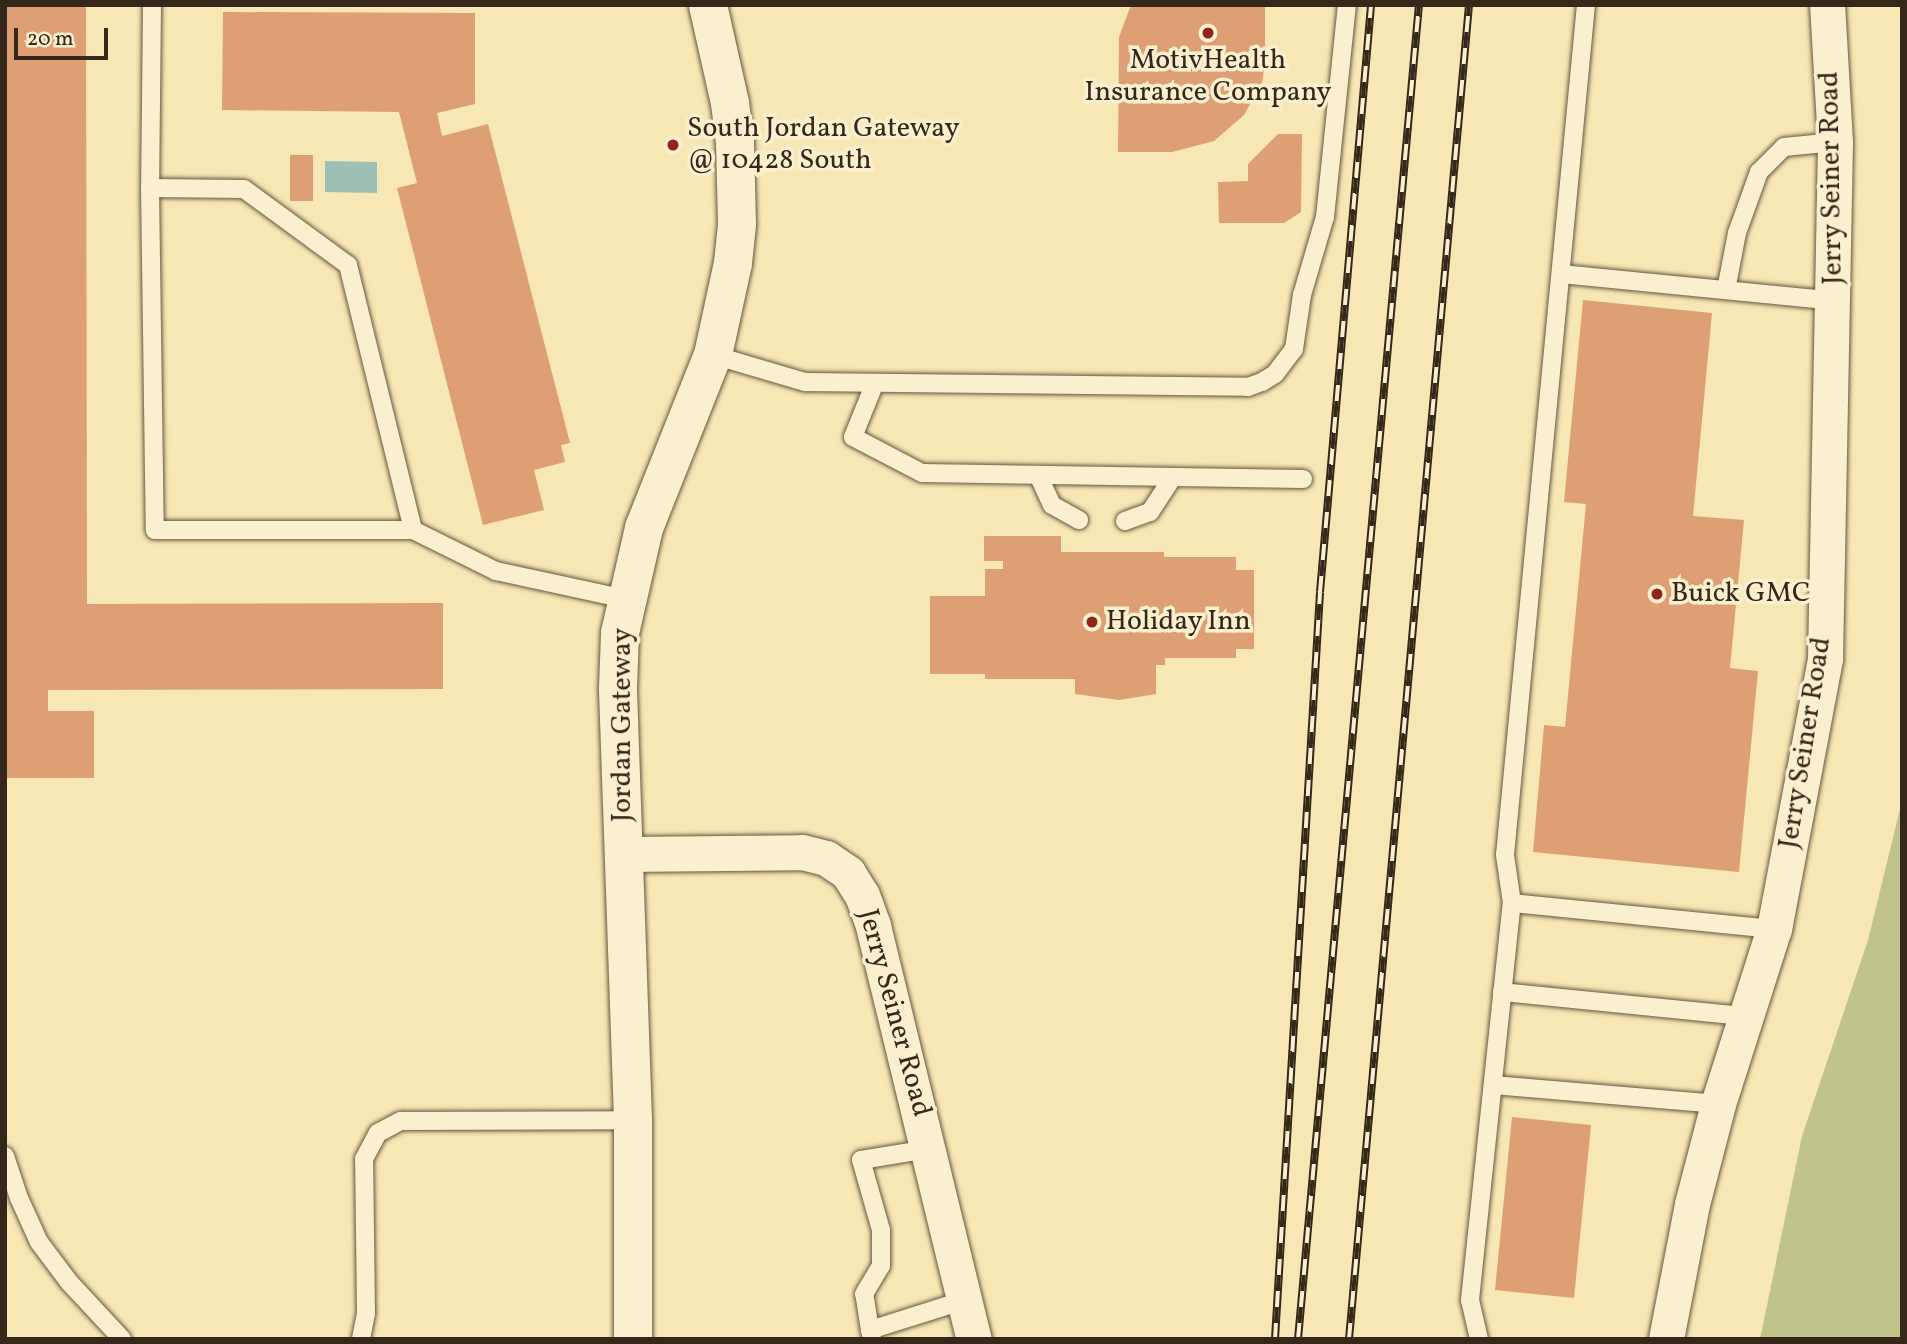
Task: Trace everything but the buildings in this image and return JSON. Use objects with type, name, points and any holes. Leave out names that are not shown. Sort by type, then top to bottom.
[{"type":"main road","name":"Jordan Gateway","points":[[633,1339],[633,1120],[618,688],[620,633],[644,528],[712,355],[733,264],[737,184],[730,103],[708,5]]},
{"type":"street","name":"Jerry Seiner Road","points":[[1666,1339],[1692,1203],[1718,1104],[1774,929],[1825,659],[1835,142],[1827,6]]},
{"type":"street","name":"Jerry Seiner Road","points":[[624,854],[802,852],[826,858],[848,873],[862,895],[873,926],[974,1339]]},
{"type":"lane","points":[[152,5],[150,188],[155,530],[413,530],[496,571],[626,599]]},
{"type":"lane","points":[[712,355],[805,382],[1248,387],[1275,374],[1294,349],[1302,295],[1325,218],[1347,5]]},
{"type":"lane","points":[[1479,1339],[1470,1300],[1512,903],[1505,855],[1586,5]]},
{"type":"lane","points":[[1821,5],[1827,6]]},
{"type":"lane","points":[[1726,290],[1737,233],[1759,172],[1784,147],[1835,142]]},
{"type":"lane","points":[[150,188],[244,190],[348,265],[413,530]]},
{"type":"lane","points":[[1560,274],[1833,301]]},
{"type":"lane","points":[[874,384],[853,438],[922,473],[1303,479]]},
{"type":"lane","points":[[1038,475],[1052,505],[1079,520]]},
{"type":"lane","points":[[1125,521],[1150,512],[1173,477]]},
{"type":"lane","points":[[1512,903],[1774,929]]},
{"type":"lane","points":[[1502,992],[1744,1016]]},
{"type":"lane","points":[[1493,1085],[1718,1104]]},
{"type":"lane","points":[[361,1339],[366,1314],[364,1159],[378,1133],[401,1121],[633,1120]]},
{"type":"lane","points":[[929,1149],[861,1160],[881,1230],[881,1266],[864,1294],[871,1335],[965,1300]]},
{"type":"lane","points":[[5,1156],[19,1198],[39,1242],[69,1282],[122,1339]]},
{"type":"green space","points":[[1902,801],[1902,1339],[1760,1339],[1802,1136],[1868,940]]},
{"type":"water","points":[[325,161],[377,162],[377,193],[325,192]]},
{"type":"railway","points":[[1275,1339],[1320,592],[1371,5]]},
{"type":"railway","points":[[1298,1339],[1419,5]]},
{"type":"railway","points":[[1349,1339],[1469,5]]},
{"type":"place","name":"MotivHealth Insurance Company","points":[[1208,33]]},
{"type":"place","name":"South Jordan Gateway @ 10428 South","points":[[673,145]]},
{"type":"place","name":"Buick GMC","points":[[1657,594]]},
{"type":"place","name":"Holiday Inn","points":[[1092,622]]}]
